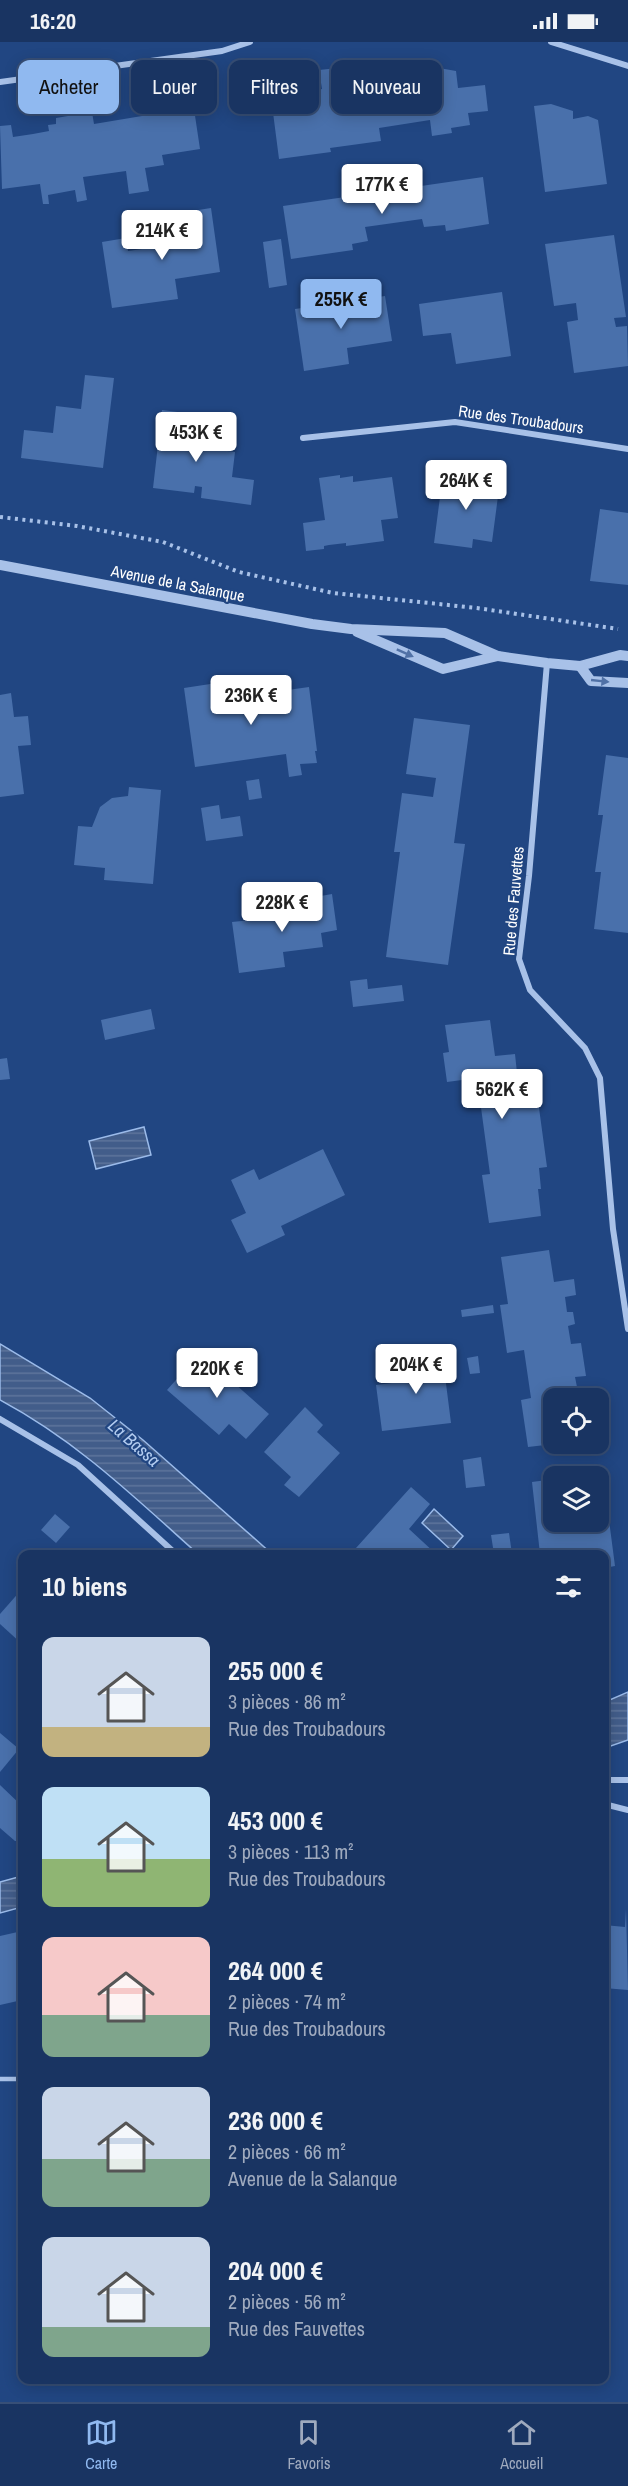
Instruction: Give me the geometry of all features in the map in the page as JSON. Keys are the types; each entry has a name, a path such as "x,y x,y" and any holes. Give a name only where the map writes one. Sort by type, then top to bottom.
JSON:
{"street":[{"path":"0,82 222,51 250,42"},
{"path":"551,42 628,66"},
{"name":"Rue des Troubadours","path":"303,438 455,422 628,449"},
{"name":"Avenue de la Salanque","path":"0,565 312,624 351,629 445,633 498,656 580,666 620,655 628,656"},
{"name":"Avenue de la Salanque","path":"351,629 443,669 498,656"},
{"name":"Rue des Fauvettes","path":"547,663 529,876 519,959 530,990 585,1048 600,1078 613,1229 628,1329"},
{"name":"Avenue de la Salanque","path":"580,666 591,681 628,683"},
{"path":"0,1419 78,1465 172,1550"},
{"path":"609,1780 628,1780"},
{"path":"609,1805 628,1810"}],"lane":[{"path":"0,2079 18,2079"}],"path":[{"path":"0,517 77,526 163,542 239,572 333,593 477,608 628,630"}],"water":[{"path":"144,1127 151,1155 96,1169 89,1141"},
{"name":"La Bassa","path":"0,1344 90,1398 143,1440 267,1550 193,1550 80,1452 28,1416 0,1400"},
{"path":"434,1509 463,1536 451,1550 422,1523"},
{"path":"628,1692 628,1740 609,1747 609,1700"},
{"path":"18,1877 18,1908 0,1913 0,1882"}],"building":[{"path":"331,69 331,114 442,114 442,69 456,71 458,88 485,85 488,111 468,113 470,125 451,128 452,133 432,136 430,120 379,128 381,141 330,148 331,152 279,159 273,114 319,114 319,89 322,89 319,70"},
{"path":"551,104 573,111 573,119 588,116 598,120 607,184 545,192 534,106"},
{"path":"80,114 92,114 94,124 154,114 195,114 200,149 162,155 164,165 145,168 149,191 129,194 126,171 83,177 87,200 77,202 75,190 48,195 49,204 43,204 40,184 2,189 0,126 11,125 13,137 49,131 48,125 56,124 56,118"},
{"path":"483,177 489,224 446,231 445,225 424,227 422,219 365,227 368,241 352,244 353,250 291,259 283,206"},
{"path":"211,208 220,272 175,279 178,299 112,308 102,242 126,238 128,251 170,245 166,215"},
{"path":"614,235 626,317 614,318 616,327 627,326 628,366 574,373 567,322 578,320 576,303 554,306 545,244"},
{"path":"281,239 287,285 269,288 263,242"},
{"path":"502,292 511,356 456,364 451,333 423,336 419,304"},
{"path":"385,296 392,341 347,348 349,364 304,371 295,309"},
{"path":"85,375 114,378 103,468 21,458 24,430 53,433 56,406 81,409"},
{"path":"162,410 193,414 191,429 213,431 211,449 235,452 232,477 254,480 251,505 201,498 202,487 195,486 194,493 153,488"},
{"path":"443,474 500,481 492,542 473,539 472,548 434,543"},
{"path":"340,475 340,478 353,476 353,482 392,477 398,518 381,520 384,541 346,546 346,543 329,545 324,546 324,549 306,551 303,523 325,520 319,478"},
{"path":"600,509 628,513 628,585 590,581"},
{"path":"230,681 232,698 309,687 317,763 300,764 302,775 289,777 286,754 195,767 184,688"},
{"path":"11,693 14,717 28,716 31,745 18,746 24,794 0,797 0,695"},
{"path":"414,718 470,725 454,843 465,844 448,965 386,957 400,852 394,852 402,793 433,797 436,778 406,774"},
{"path":"606,755 628,758 628,933 594,929 601,872 595,872 603,815 598,815"},
{"path":"259,779 262,798 249,800 246,781"},
{"path":"129,787 161,790 153,884 104,880 105,868 74,865 78,826 92,827 100,807 112,798 128,796"},
{"path":"219,805 221,819 240,816 243,836 206,841 201,808"},
{"path":"332,894 337,930 321,933 323,947 283,952 285,967 239,973 232,922 260,919 259,910 315,902 315,897"},
{"path":"367,979 368,989 402,985 404,1001 353,1007 350,981"},
{"path":"151,1009 155,1029 105,1040 101,1020"},
{"path":"490,1020 495,1056 515,1054 517,1073 534,1071 547,1167 539,1168 541,1189 538,1189 541,1216 489,1223 482,1175 490,1174 477,1078 447,1082 443,1053 449,1052 445,1025"},
{"path":"7,1058 10,1079 0,1080 0,1059"},
{"path":"323,1149 345,1195 281,1226 285,1235 247,1253 231,1220 246,1213 231,1180 254,1169 259,1180"},
{"path":"549,1250 554,1282 574,1279 576,1295 565,1297 567,1312 573,1312 575,1324 568,1326 571,1344 581,1343 586,1376 575,1377 577,1388 543,1388 543,1445 528,1447 521,1400 531,1398 524,1350 507,1353 500,1305 508,1304 501,1257"},
{"path":"493,1305 494,1313 462,1317 461,1310"},
{"path":"442,1352 451,1423 382,1431 376,1385 400,1382 398,1358"},
{"path":"200,1353 269,1414 246,1439 229,1424 219,1435 167,1390"},
{"path":"478,1356 480,1373 470,1374 467,1358"},
{"path":"305,1407 323,1425 317,1432 340,1453 299,1497 284,1485 291,1477 264,1452"},
{"path":"481,1457 485,1486 466,1488 463,1460"},
{"path":"543,1480 543,1532 609,1532 609,1520 615,1566 609,1567 609,1550 540,1550 532,1482"},
{"path":"411,1487 430,1504 409,1529 432,1550 358,1550 356,1548"},
{"path":"55,1514 70,1527 56,1543 41,1530"},
{"path":"509,1533 511,1550 493,1550 491,1535"},
{"path":"18,1594 18,1640 0,1624 0,1614"},
{"path":"0,1733 18,1750 0,1772"},
{"path":"0,1785 18,1802 18,1841 0,1828"},
{"path":"626,1909 628,1990 609,1988 609,1925 625,1927"},
{"path":"18,1932 18,2001 0,2005 0,1936"}]}
